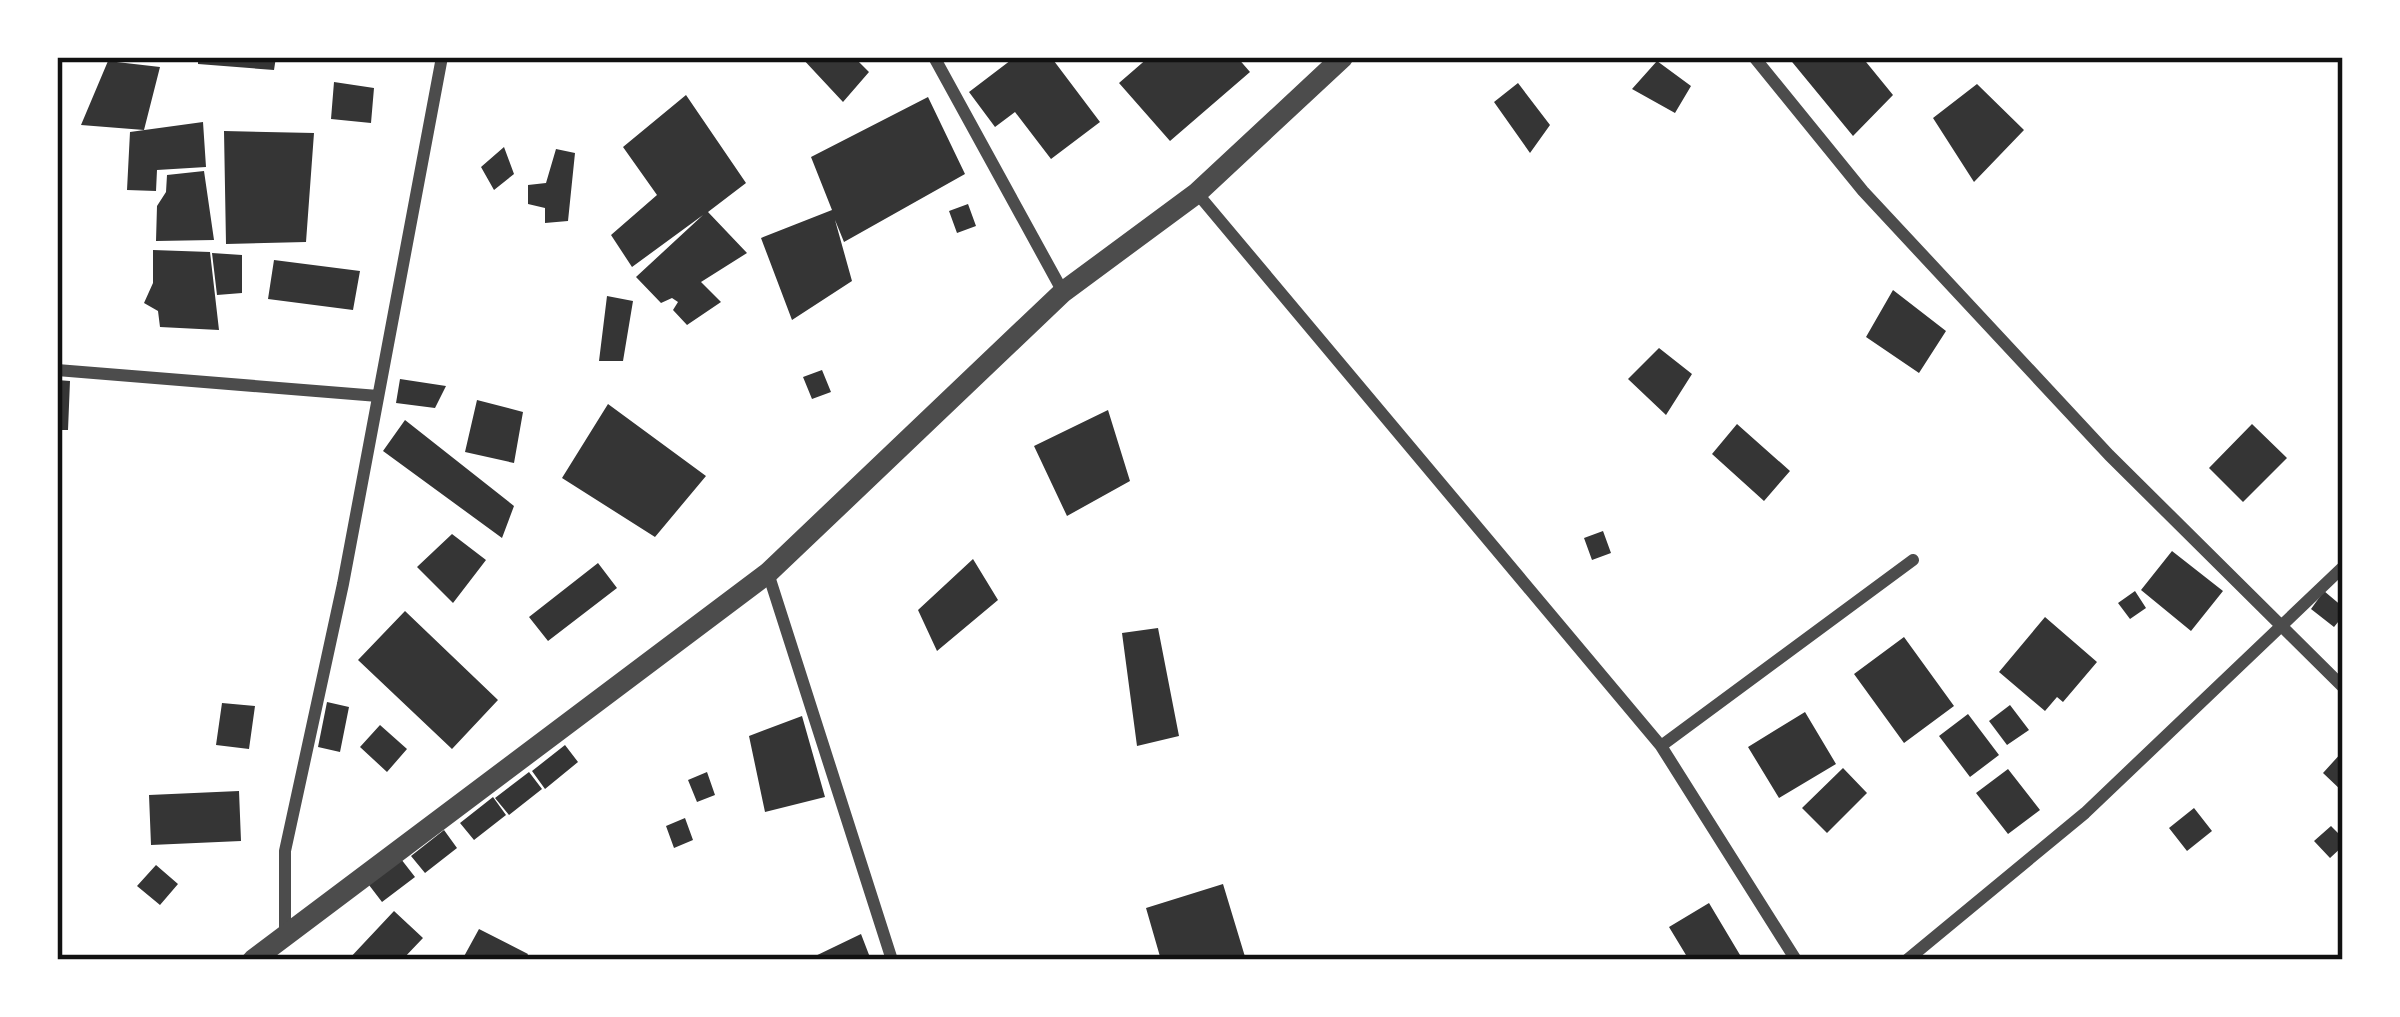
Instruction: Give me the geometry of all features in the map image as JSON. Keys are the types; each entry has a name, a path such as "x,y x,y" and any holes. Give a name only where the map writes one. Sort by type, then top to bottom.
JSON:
{"street":[{"path":"284,936 285,851 343,584 442,57"},
{"path":"934,57 1063,292"},
{"path":"253,960 768,573 1063,292 1197,193 1343,57"},
{"path":"1754,57 1863,191 2109,455 2343,687"},
{"path":"1197,193 1661,746 1796,960"},
{"path":"57,370 378,396"},
{"path":"1661,746 1912,560"},
{"path":"1907,960 2085,813 2343,567"},
{"path":"768,573 892,960"}],"building":[{"path":"198,57 276,57 274,70 198,64"},
{"path":"801,57 854,57 869,72 843,102"},
{"path":"1015,57 1051,57 1100,122 1051,159 1015,112 995,127 969,92"},
{"path":"1149,57 1237,57 1250,72 1170,141 1119,83"},
{"path":"1788,57 1862,57 1893,95 1853,136"},
{"path":"108,61 160,67 144,130 81,125"},
{"path":"1657,61 1691,86 1675,113 1632,89"},
{"path":"334,82 374,88 371,123 331,119"},
{"path":"1518,83 1550,125 1530,153 1494,102"},
{"path":"1977,84 2024,130 1974,182 1933,118"},
{"path":"686,95 746,183 708,212 747,253 701,282 721,302 687,325 673,310 678,302 672,298 661,303 636,277 703,215 632,267 611,235 657,195 623,147"},
{"path":"928,97 965,174 844,242 835,220 852,281 792,320 761,238 832,210 811,157"},
{"path":"203,122 206,167 157,170 156,191 127,190 130,132"},
{"path":"224,131 314,133 306,242 226,244"},
{"path":"504,147 514,174 494,190 481,167"},
{"path":"556,149 575,153 568,221 545,223 545,208 528,204 528,185 546,183"},
{"path":"204,171 214,240 156,241 157,206 166,192 167,175"},
{"path":"968,204 976,226 957,233 949,211"},
{"path":"153,250 210,252 219,330 160,327 158,311 144,303 153,283"},
{"path":"212,253 242,255 242,293 217,295"},
{"path":"274,260 360,271 353,310 268,299"},
{"path":"1893,290 1946,331 1919,373 1866,337"},
{"path":"607,296 633,301 623,361 599,361"},
{"path":"1659,348 1692,374 1666,415 1628,379"},
{"path":"822,370 831,392 812,399 803,377"},
{"path":"400,379 446,386 435,408 396,403"},
{"path":"57,380 70,381 68,430 57,430"},
{"path":"477,400 523,412 514,463 465,452"},
{"path":"608,404 706,476 655,537 562,478"},
{"path":"1108,410 1130,481 1067,516 1034,446"},
{"path":"405,420 514,506 502,538 383,451"},
{"path":"1737,424 1790,471 1764,501 1712,454"},
{"path":"2252,424 2287,458 2243,502 2209,468"},
{"path":"1603,531 1611,553 1592,560 1584,538"},
{"path":"452,534 486,560 453,603 417,567"},
{"path":"2172,551 2223,591 2191,631 2141,590"},
{"path":"973,559 998,600 937,651 918,610"},
{"path":"598,563 617,588 548,641 529,617"},
{"path":"2135,591 2146,608 2130,619 2118,603"},
{"path":"2324,591 2343,607 2343,616 2334,627 2311,609"},
{"path":"405,611 498,700 452,749 358,660"},
{"path":"2045,617 2097,662 2063,702 2057,697 2045,711 1999,672"},
{"path":"1158,628 1179,736 1137,746 1122,633"},
{"path":"1904,637 1954,706 1904,743 1854,674"},
{"path":"327,702 349,707 340,752 318,747"},
{"path":"222,703 255,706 249,749 216,745"},
{"path":"2010,705 2029,730 2007,745 1989,721"},
{"path":"1805,712 1836,764 1779,798 1748,747"},
{"path":"1968,714 1999,755 1970,777 1939,736"},
{"path":"802,716 825,797 765,812 749,736"},
{"path":"380,725 407,749 387,772 360,747"},
{"path":"565,745 578,762 545,789 532,771"},
{"path":"2343,751 2343,792 2323,773"},
{"path":"1843,768 1867,793 1827,833 1802,808"},
{"path":"2008,769 2040,810 2008,834 1976,793"},
{"path":"529,772 542,789 509,815 495,798"},
{"path":"707,772 715,795 697,802 688,780"},
{"path":"239,791 241,841 151,845 149,795"},
{"path":"493,797 506,815 474,840 460,823"},
{"path":"2194,808 2212,831 2187,851 2169,828"},
{"path":"685,818 693,840 674,848 666,826"},
{"path":"2331,826 2343,838 2343,846 2330,858 2314,841"},
{"path":"444,830 457,848 425,873 411,856"},
{"path":"401,859 415,877 382,902 369,885"},
{"path":"156,865 178,884 160,905 137,886"},
{"path":"1223,884 1246,960 1161,960 1146,908"},
{"path":"1709,903 1743,960 1689,960 1669,927"},
{"path":"394,911 423,938 402,960 348,960"},
{"path":"479,929 528,954 525,960 462,960"},
{"path":"861,934 871,960 807,960"}]}
